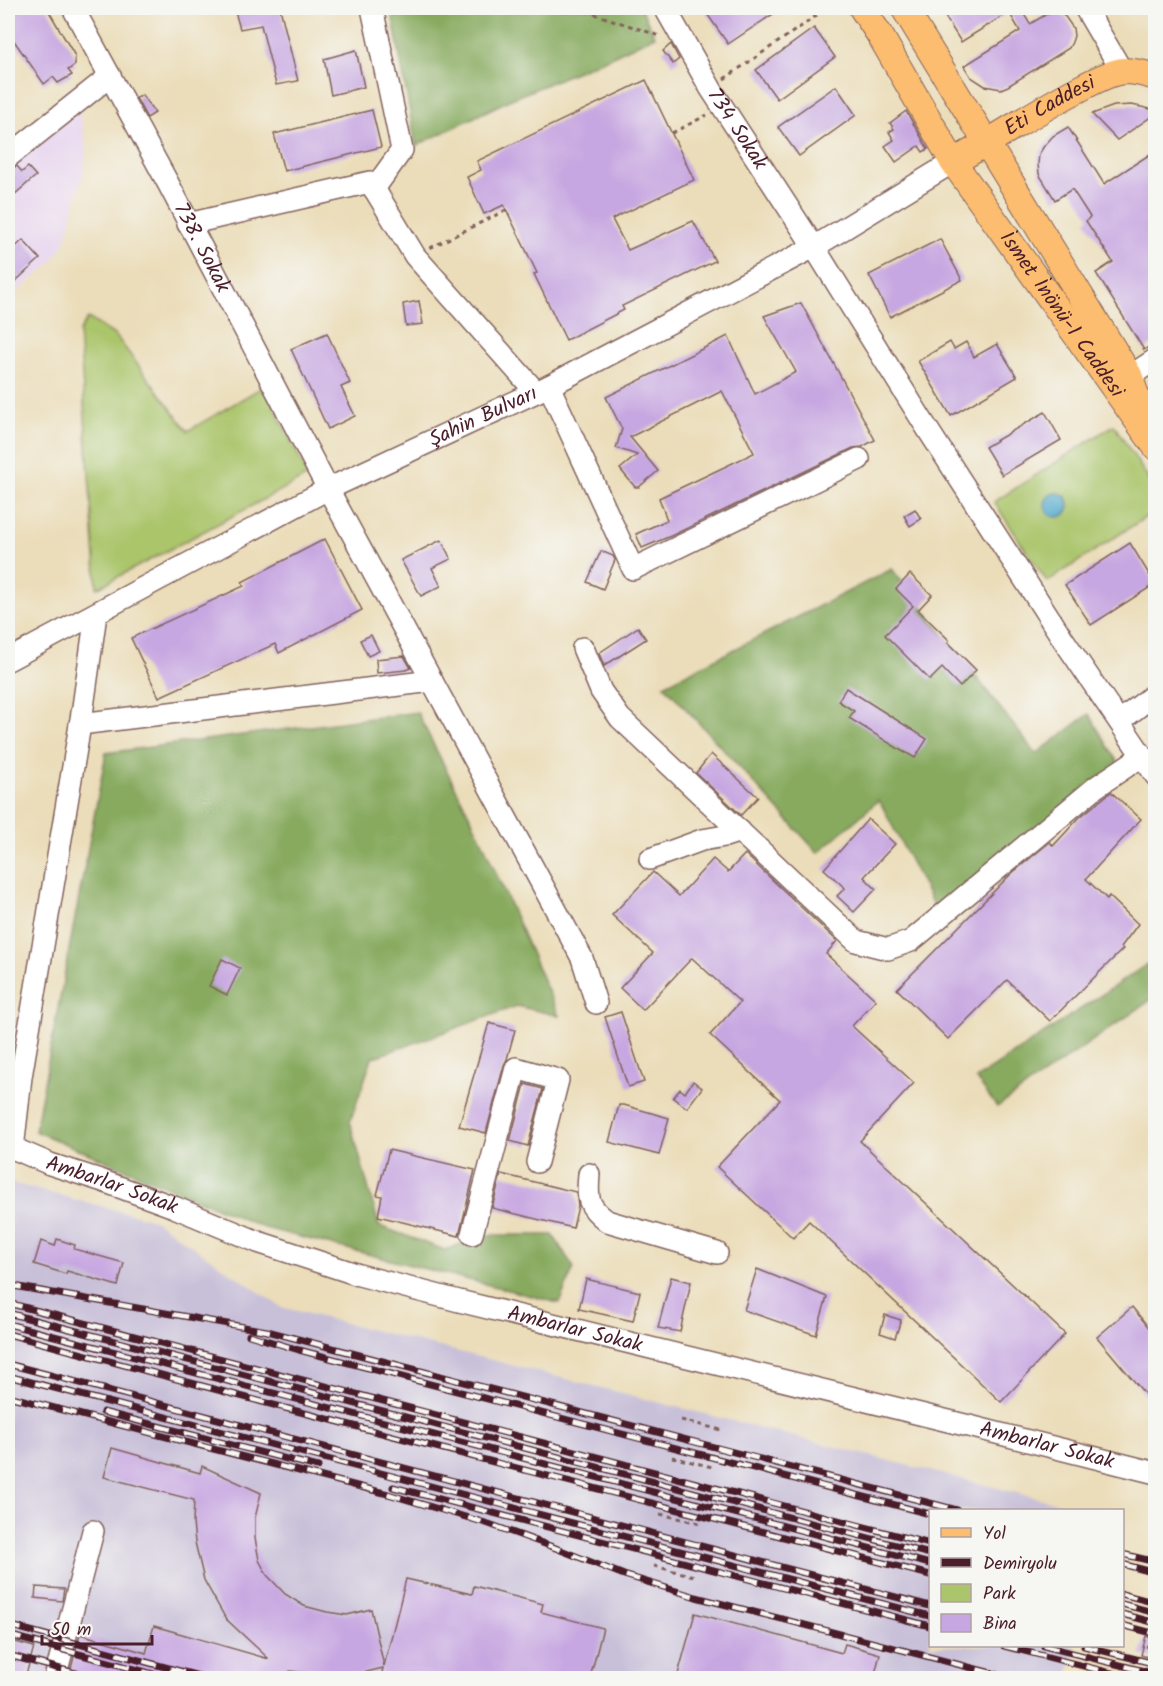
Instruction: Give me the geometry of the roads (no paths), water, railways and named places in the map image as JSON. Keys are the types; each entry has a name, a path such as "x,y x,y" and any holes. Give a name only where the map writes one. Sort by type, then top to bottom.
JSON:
{"main road":[{"name":"İsmet İnönü-1 Caddesi","path":"862,8 953,162 1154,444"},
{"name":"İsmet İnönü-1 Caddesi","path":"904,8 1130,376 1154,444"},
{"name":"Eti Caddesi","path":"953,162 1093,82 1122,71 1155,77"}],"street":[{"name":"738. Sokak","path":"73,8 328,489 582,958 596,1003"},
{"path":"372,8 402,150 374,189"},
{"name":"734 Sokak","path":"665,8 722,107 814,247 930,433 1063,639 1155,776"},
{"path":"1085,8 1122,71"},
{"path":"8,157 110,76"},
{"name":"Şahin Bulvarı","path":"8,660 328,489 542,389 814,247 953,162"},
{"path":"188,224 370,182 415,256 542,389 633,569 859,459"},
{"path":"1130,376 1155,359"},
{"path":"10,1147 96,614"},
{"path":"583,648 601,691 620,717 856,941 888,949 911,941 1096,787 1142,756"},
{"path":"80,724 432,681"},
{"path":"1120,721 1155,693"},
{"path":"651,859 702,840 740,831"},
{"path":"472,1234 516,1068 558,1080 537,1162"},
{"name":"Ambarlar Sokak","path":"10,1147 50,1164 165,1203 258,1242 359,1275 1155,1473"},
{"path":"589,1174 587,1193 593,1210 607,1221 717,1253"},
{"path":"55,1678 93,1531"}],"water":[{"path":"1057,493 1066,496 1069,505 1066,514 1057,517 1048,514 1045,505 1048,496"}],"railway":[{"path":"8,1285 267,1331 953,1509"},
{"path":"8,1303 929,1544"},
{"path":"8,1313 929,1554"},
{"path":"8,1324 929,1564"},
{"path":"8,1334 929,1575"},
{"path":"249,1335 929,1514"},
{"path":"8,1364 929,1606"},
{"path":"8,1376 929,1616"},
{"path":"8,1396 388,1494 489,1524 624,1575 696,1597 1011,1678"},
{"path":"103,1412 318,1467"},
{"path":"393,1487 929,1626"},
{"path":"1124,1554 1156,1562"},
{"path":"1124,1565 1156,1573"},
{"path":"1124,1595 1156,1603"},
{"path":"1124,1605 1156,1613"},
{"path":"1124,1615 1156,1623"},
{"path":"8,1625 206,1678"},
{"path":"1124,1626 1156,1634"},
{"path":"8,1635 168,1678"},
{"path":"1008,1647 1131,1678"},
{"path":"1048,1647 1156,1674"},
{"path":"1088,1647 1156,1664"},
{"path":"8,1655 94,1678"}]}
